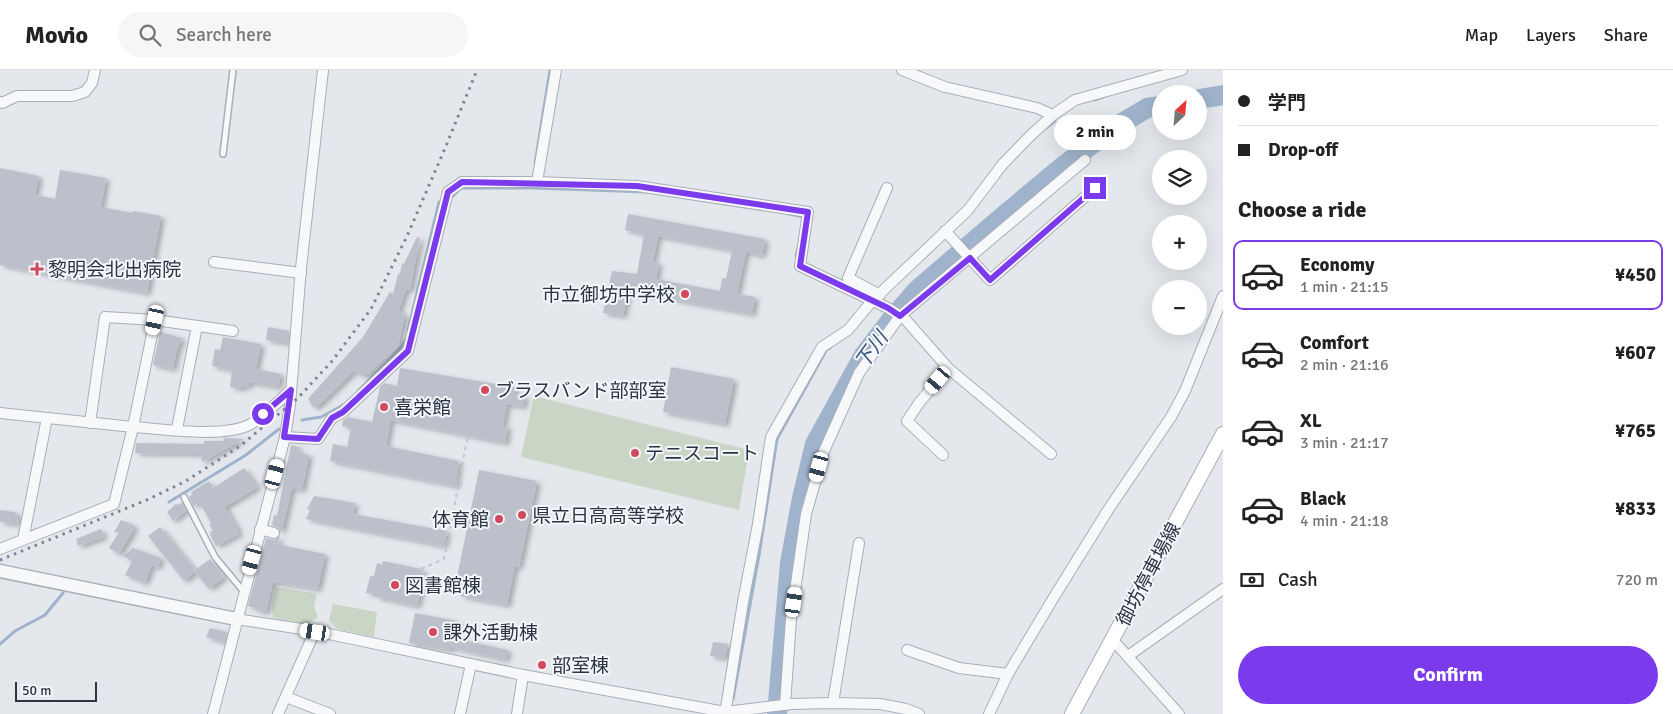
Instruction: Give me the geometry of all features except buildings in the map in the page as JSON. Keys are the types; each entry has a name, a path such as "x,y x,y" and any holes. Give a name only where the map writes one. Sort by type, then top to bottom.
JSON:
{"main road":[{"name":"御坊停車場線","path":"1072,714 1223,434"}],"street":[{"path":"0,102 2,103 17,96 72,96 85,92 92,83 95,70"},
{"path":"213,714 284,437 291,390 301,273 323,70"},
{"path":"537,182 556,70"},
{"path":"902,70 945,87 1037,108 1053,115"},
{"path":"725,713 771,437 822,348 848,330 876,298 968,210 1002,165 1053,115 1075,100 1182,70"},
{"path":"786,705 792,619 806,514 824,451 859,373 900,316 1085,160"},
{"path":"284,437 318,439 332,418 343,412 408,351 448,192 462,182 537,182 637,186 808,212 800,266 876,298"},
{"path":"887,188 848,278 906,319 948,368 1050,454"},
{"path":"945,231 990,280 1095,188"},
{"path":"214,262 301,273"},
{"path":"989,714 1008,674 1108,510 1171,417 1185,391 1223,296"},
{"path":"90,423 105,318 155,320 233,331"},
{"path":"0,548 114,504 133,427 155,320"},
{"path":"177,430 197,326"},
{"path":"943,455 907,421 919,403 948,368"},
{"path":"0,413 133,427 224,432 249,424 277,404 291,390"},
{"path":"23,540 47,418"},
{"path":"260,529 274,534"},
{"path":"833,703 859,542"},
{"path":"0,571 236,619 315,632 522,675 725,713 786,705 833,703 880,704 916,713"},
{"path":"1128,656 1223,589"},
{"path":"278,714 315,632"},
{"path":"1112,639 1179,714"},
{"path":"907,650 959,668 1008,674"},
{"path":"460,714 471,664"},
{"path":"517,714 522,675"},
{"path":"286,697 330,714"}],"lane":[{"path":"223,154 233,70"},
{"path":"184,497 215,557 244,592"}],"path":[{"path":"421,569 444,560 468,435"}],"green space":[{"name":"テニスコート","path":"534,396 749,450 739,510 521,457"},
{"path":"276,587 317,594 314,606 318,617 308,624 273,618 272,605"},
{"path":"333,604 377,612 374,637 337,629 329,620"}],"waterway":[{"path":"535,164 550,70"},
{"name":"下川","path":"1208,98 1223,95"},
{"path":"1094,100 1103,97"},
{"name":"下川","path":"777,714 790,563 802,498 815,444 864,355 917,290 1062,167 1112,129 1147,108 1152,107"},
{"path":"1046,128 1055,121"},
{"path":"453,196 461,188 532,188 647,192"},
{"path":"408,330 439,202"},
{"path":"789,214 804,217"},
{"path":"796,256 798,248"},
{"path":"358,391 400,349 406,339"},
{"path":"733,699 759,555 777,439 827,349 830,348"},
{"path":"302,420 321,417 345,404"},
{"path":"169,502 246,455 279,429"},
{"path":"0,644 15,631 45,615 63,593"}],"railway":[{"path":"0,560 149,499 186,481 240,446 298,398 333,360 371,309 408,234 477,70"}],"place":[{"name":"黎明会北出病院","path":"37,269"},
{"name":"市立御坊中学校","path":"685,294"},
{"name":"ブラスバンド部部室","path":"485,390"},
{"name":"喜栄館","path":"384,407"},
{"name":"テニスコート","path":"635,453"},
{"name":"県立日高高等学校","path":"522,515"},
{"name":"体育館","path":"499,519"},
{"name":"図書館棟","path":"395,585"},
{"name":"課外活動棟","path":"433,632"},
{"name":"部室棟","path":"542,665"}],"route":[{"path":"263,414 277,404 291,390 284,437 318,439 332,418 343,412 408,351 448,192 462,182 537,182 637,186 808,212 800,266 888,308 900,316 970,258 990,280 1095,188"}]}
